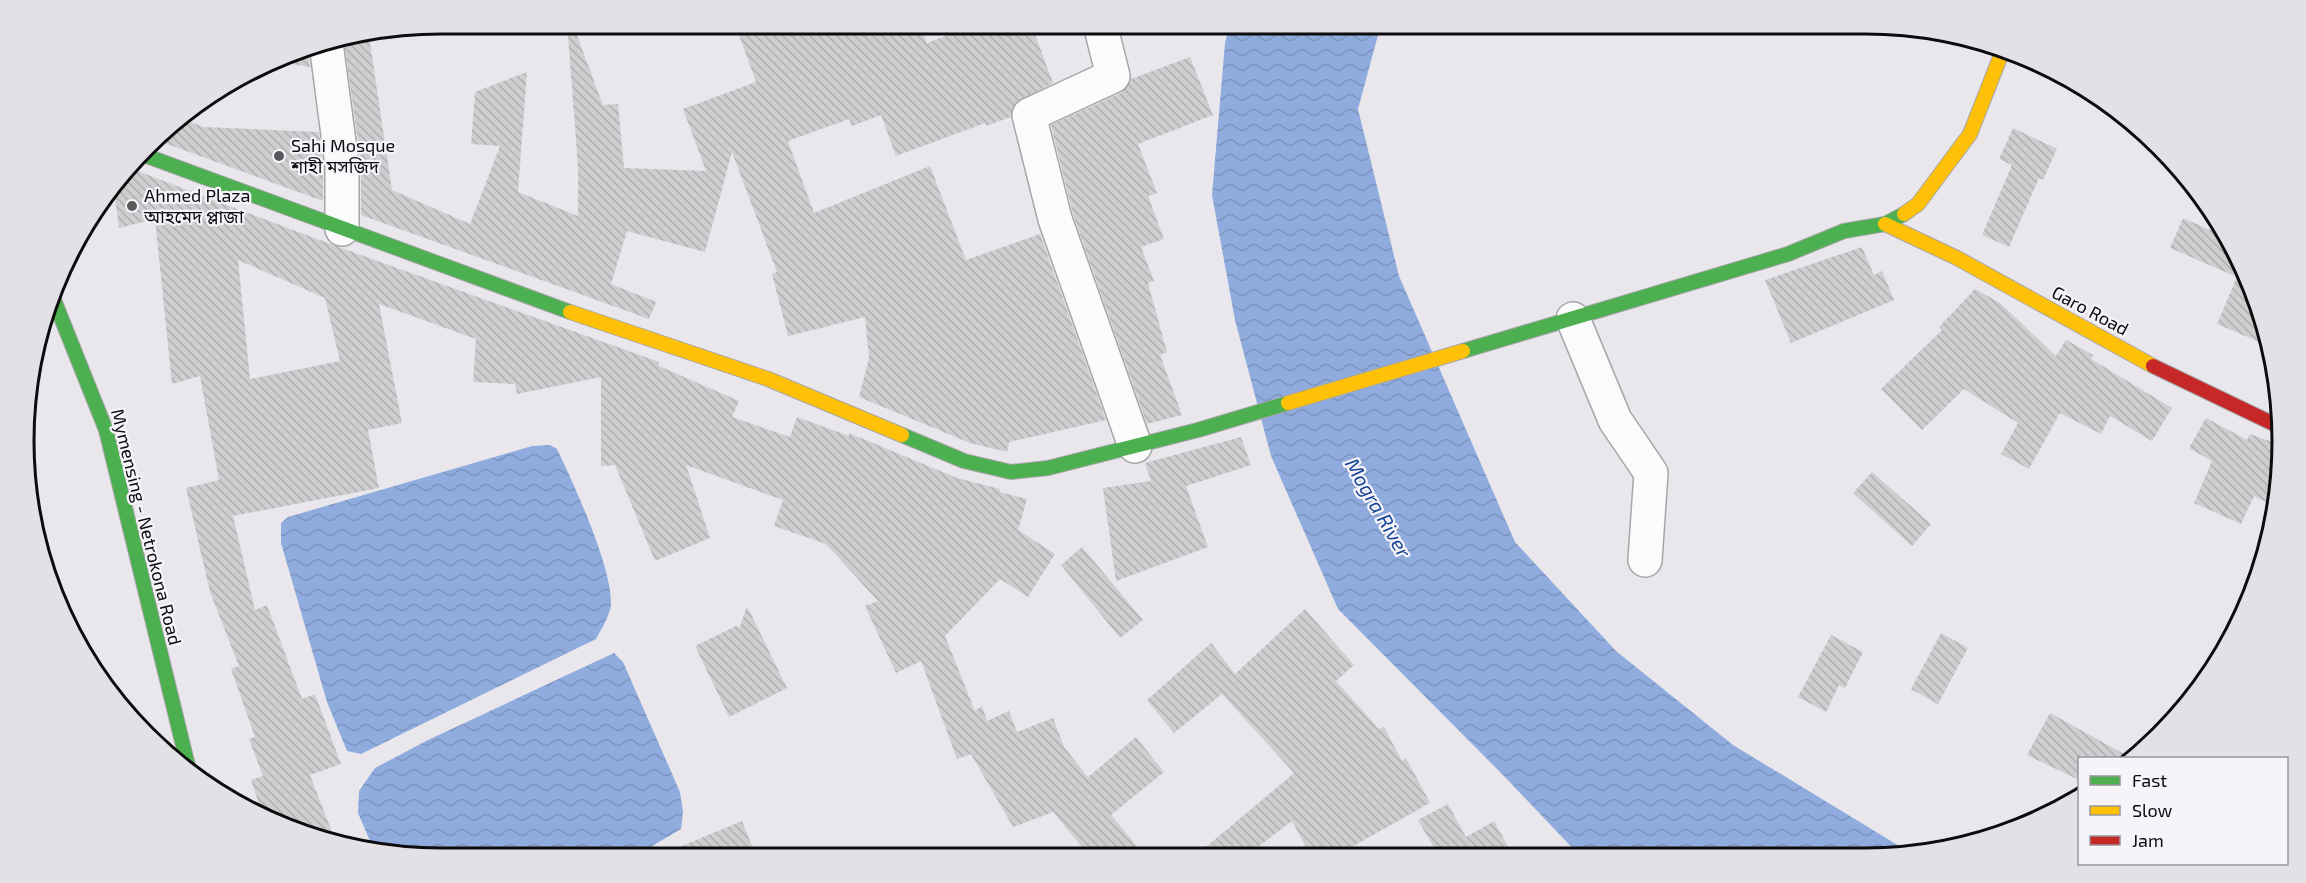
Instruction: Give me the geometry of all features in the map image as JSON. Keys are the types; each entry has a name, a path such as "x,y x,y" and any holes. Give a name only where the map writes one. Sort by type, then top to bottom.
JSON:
{"street":[{"path":"1102,34 1113,76 1029,115 1055,219 1135,446"},
{"path":"327,51 342,165 342,229"},
{"path":"151,157 592,320 768,379 964,461 1011,472 1048,468 1198,430 1788,254 1844,231 1885,224 1898,219 1918,204 1970,134 2000,58"},
{"name":"Garo Road","path":"1885,224 1920,238 2091,332 2245,412 2271,423"},
{"name":"Mymensing - Netrokona Road","path":"57,308 106,430 185,757"},
{"path":"1561,322 1615,420 1651,473 1645,560"}],"water":[{"name":"Mogra River","path":"1227,34 1378,34 1358,109 1399,276 1515,542 1616,651 1733,745 1901,847 1572,848 1338,609 1271,456 1235,320 1212,195"},
{"path":"550,445 557,449 573,483 592,529 607,576 611,595 610,610 596,639 361,754 347,751 327,702 281,543 281,523 288,517 532,446"},
{"path":"614,653 623,662 680,792 683,812 681,829 649,848 415,848 371,842 358,813 359,791 375,768 428,740"}],"building":[{"path":"576,34 603,105 618,104 624,168 706,171 683,109 756,82 739,34 883,34 884,36 924,34 927,43 951,34 1035,34 1053,83 1015,103 1011,117 986,126 985,123 896,156 881,115 852,126 849,119 788,141 814,213 930,166 966,260 1040,234 1106,420 1009,442 1007,452 970,443 859,397 869,358 865,317 788,336 772,274 777,272 732,152 705,252 627,231 611,284 656,302 649,319 361,215 361,163 345,46 370,41 392,190 470,224 500,146 471,144 475,92 527,72 518,192 578,216 578,167 568,35"},
{"path":"309,57 310,67 290,64"},
{"path":"1190,57 1213,115 1138,144 1157,193 1148,196 1164,239 1141,247 1154,281 1148,283 1167,352 1160,355 1182,415 1147,424 1073,214 1051,125 1121,93 1131,79"},
{"name":"Sahi Mosque শাহী মসজিদ","path":"190,122 204,127 319,132 323,166 323,201 165,143"},
{"path":"2013,128 2057,149 2043,180 2039,178 2009,247 1982,235 2012,165 1999,159"},
{"path":"138,171 333,245 659,362 659,366 739,401 732,417 790,437 797,417 849,436 849,433 957,478 1000,489 1000,492 1027,499 1018,530 1055,554 1028,597 1000,579 945,636 975,711 982,706 987,721 1009,711 1017,732 1053,718 1064,747 1088,777 1136,737 1164,772 1111,815 1138,848 1083,848 1053,812 1013,827 971,754 957,759 921,661 896,673 865,606 878,601 826,544 774,526 783,500 686,465 710,538 655,561 615,465 601,466 601,377 517,394 515,384 473,382 476,339 379,304 402,423 368,430 379,488 233,516 255,610 267,605 302,699 315,694 341,764 310,775 333,834 260,806 251,780 263,776 249,739 255,737 231,669 239,666 210,592 186,488 219,480 200,376 172,384 155,219 119,228 115,199","holes":["238,260 325,298 340,361 250,379"]},
{"path":"2183,218 2213,231 2230,261 2241,286 2259,342 2217,324 2237,277 2170,248"},
{"path":"1862,247 1874,275 1882,271 1894,300 1791,343 1765,280"},
{"path":"1975,289 2000,303 2056,356 2066,340 2093,355 2091,359 2172,408 2152,441 2110,416 2101,434 2060,413 2029,469 2001,454 2018,423 1964,389 1922,430 1881,389 1942,330 1939,327"},
{"path":"2206,418 2247,440 2250,434 2272,442 2267,502 2254,496 2241,524 2194,503 2212,461 2189,448"},
{"path":"1241,437 1251,465 1186,486 1208,547 1116,581 1103,488 1151,481 1145,463"},
{"path":"1872,472 1931,524 1912,546 1853,493"},
{"path":"1082,547 1143,620 1120,638 1061,565"},
{"path":"747,606 787,688 729,717 695,646 738,625 739,629"},
{"path":"1305,609 1354,665 1336,681 1379,729 1384,727 1402,761 1406,758 1430,803 1350,848 1306,848 1292,821 1257,848 1205,848 1294,773 1222,694 1174,733 1147,700 1211,643 1235,674"},
{"path":"1941,633 1968,648 1938,704 1911,689"},
{"path":"1831,635 1863,652 1845,688 1839,685 1826,712 1798,697"},
{"path":"2050,713 2124,754 2121,757 2078,757 2078,780 2027,755"},
{"path":"1448,804 1466,837 1494,821 1509,848 1434,848 1418,820"},
{"path":"742,821 753,848 677,848"}],"traffic: fast":[{"path":"151,157 570,312"},
{"path":"1463,351 1788,254 1844,231 1885,224 1904,214"},
{"path":"57,308 106,430 186,758"},
{"path":"902,435 964,461 1011,472 1048,468 1198,430 1288,403"}],"traffic: slow":[{"path":"1904,214 1918,204 1970,134 2000,58"},
{"path":"1885,224 1957,258 2153,366"},
{"path":"570,312 768,379 902,435"},
{"path":"1288,403 1463,351"}],"traffic: jam":[{"path":"2153,366 2271,423"}],"place":[{"name":"Sahi Mosque শাহী মসজিদ","path":"279,156"},
{"name":"Ahmed Plaza আহমেদ প্লাজা","path":"132,206"}]}
